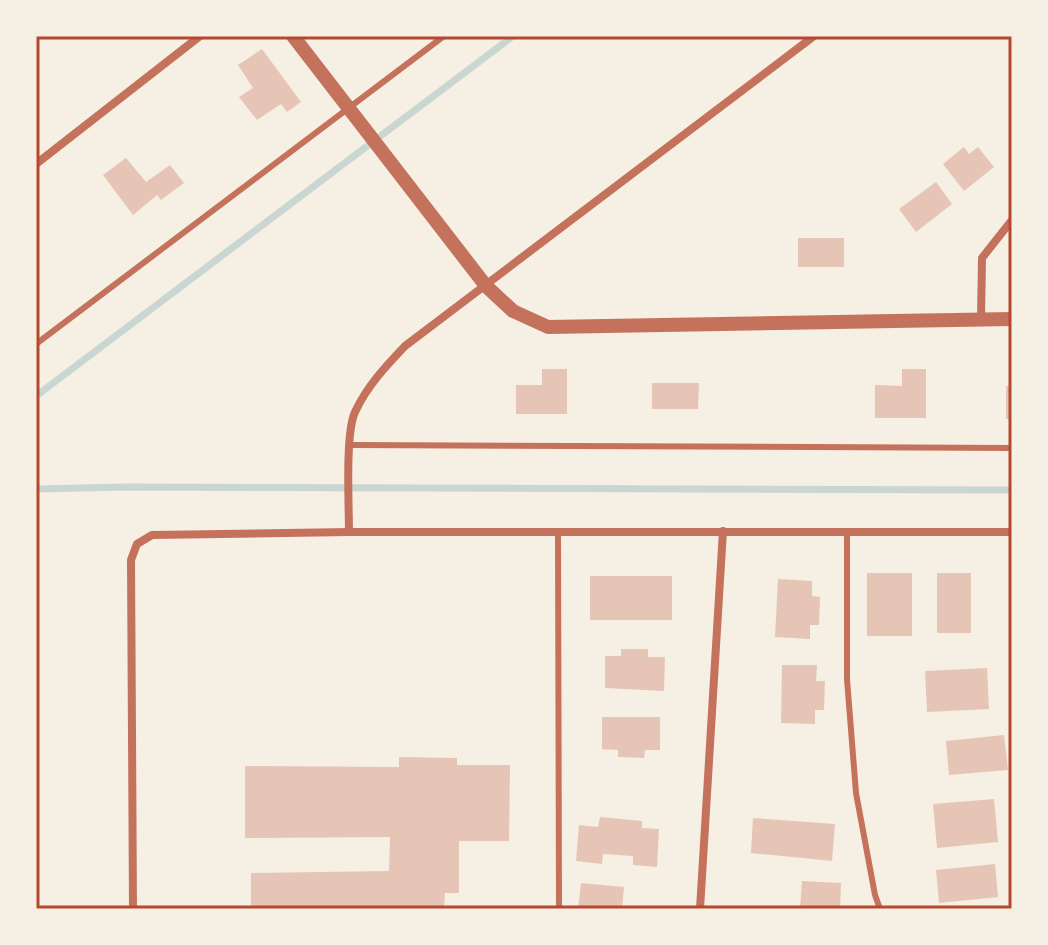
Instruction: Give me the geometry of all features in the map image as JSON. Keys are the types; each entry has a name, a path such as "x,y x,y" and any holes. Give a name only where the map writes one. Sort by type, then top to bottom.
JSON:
{"street":[{"path":"36,164 200,36"},
{"path":"293,36 486,286 513,311 548,327 1012,319"},
{"path":"349,532 350,450 354,414 376,378 405,346 814,36"},
{"path":"981,319 982,258 1012,220"},
{"path":"700,909 723,531"},
{"path":"133,909 131,560 137,544 152,535 1012,532"}],"lane":[{"path":"36,344 444,36"},
{"path":"350,450 1012,448"},
{"path":"558,533 559,909"},
{"path":"847,533 847,679 856,793 880,909"}],"building":[{"path":"262,49 301,102 287,112 281,104 257,120 239,97 253,88 238,65"},
{"path":"964,147 969,154 978,147 994,167 964,191 943,164"},
{"path":"126,158 146,182 170,165 184,183 161,200 157,195 133,215 103,175"},
{"path":"936,182 952,204 916,232 899,209"},
{"path":"798,238 844,238 844,267 798,267"},
{"path":"542,369 567,369 567,414 516,414 516,385 542,385"},
{"path":"902,369 926,369 926,418 875,418 875,385 902,386"},
{"path":"652,383 699,383 698,409 652,409"},
{"path":"1006,386 1012,386 1012,419 1006,419"},
{"path":"867,573 912,573 912,636 867,636"},
{"path":"937,573 971,573 971,633 937,633"},
{"path":"590,576 672,576 672,620 590,620"},
{"path":"778,579 812,581 812,596 820,597 819,625 810,625 810,639 775,637"},
{"path":"621,649 648,649 648,657 665,657 664,691 605,688 605,656 621,656"},
{"path":"782,665 817,665 816,681 825,681 824,710 815,710 815,724 781,723"},
{"path":"987,668 989,709 927,712 925,671"},
{"path":"602,717 660,717 660,750 645,750 644,758 618,757 618,750 602,749"},
{"path":"1004,735 1008,770 949,775 946,741"},
{"path":"399,757 457,758 457,765 510,765 509,841 459,841 459,893 445,893 444,909 251,909 251,873 389,871 390,837 245,838 245,766 399,767"},
{"path":"994,799 998,842 937,848 933,804"},
{"path":"600,817 642,821 642,828 659,829 657,867 633,865 633,856 603,854 602,864 576,861 579,825 598,827"},
{"path":"753,818 835,824 832,861 751,853"},
{"path":"995,864 998,897 939,903 936,870"},
{"path":"802,881 841,883 840,909 800,909"},
{"path":"581,883 624,887 622,909 578,909"}],"waterway":[{"path":"36,396 513,36"},
{"path":"36,489 1012,490"}]}
